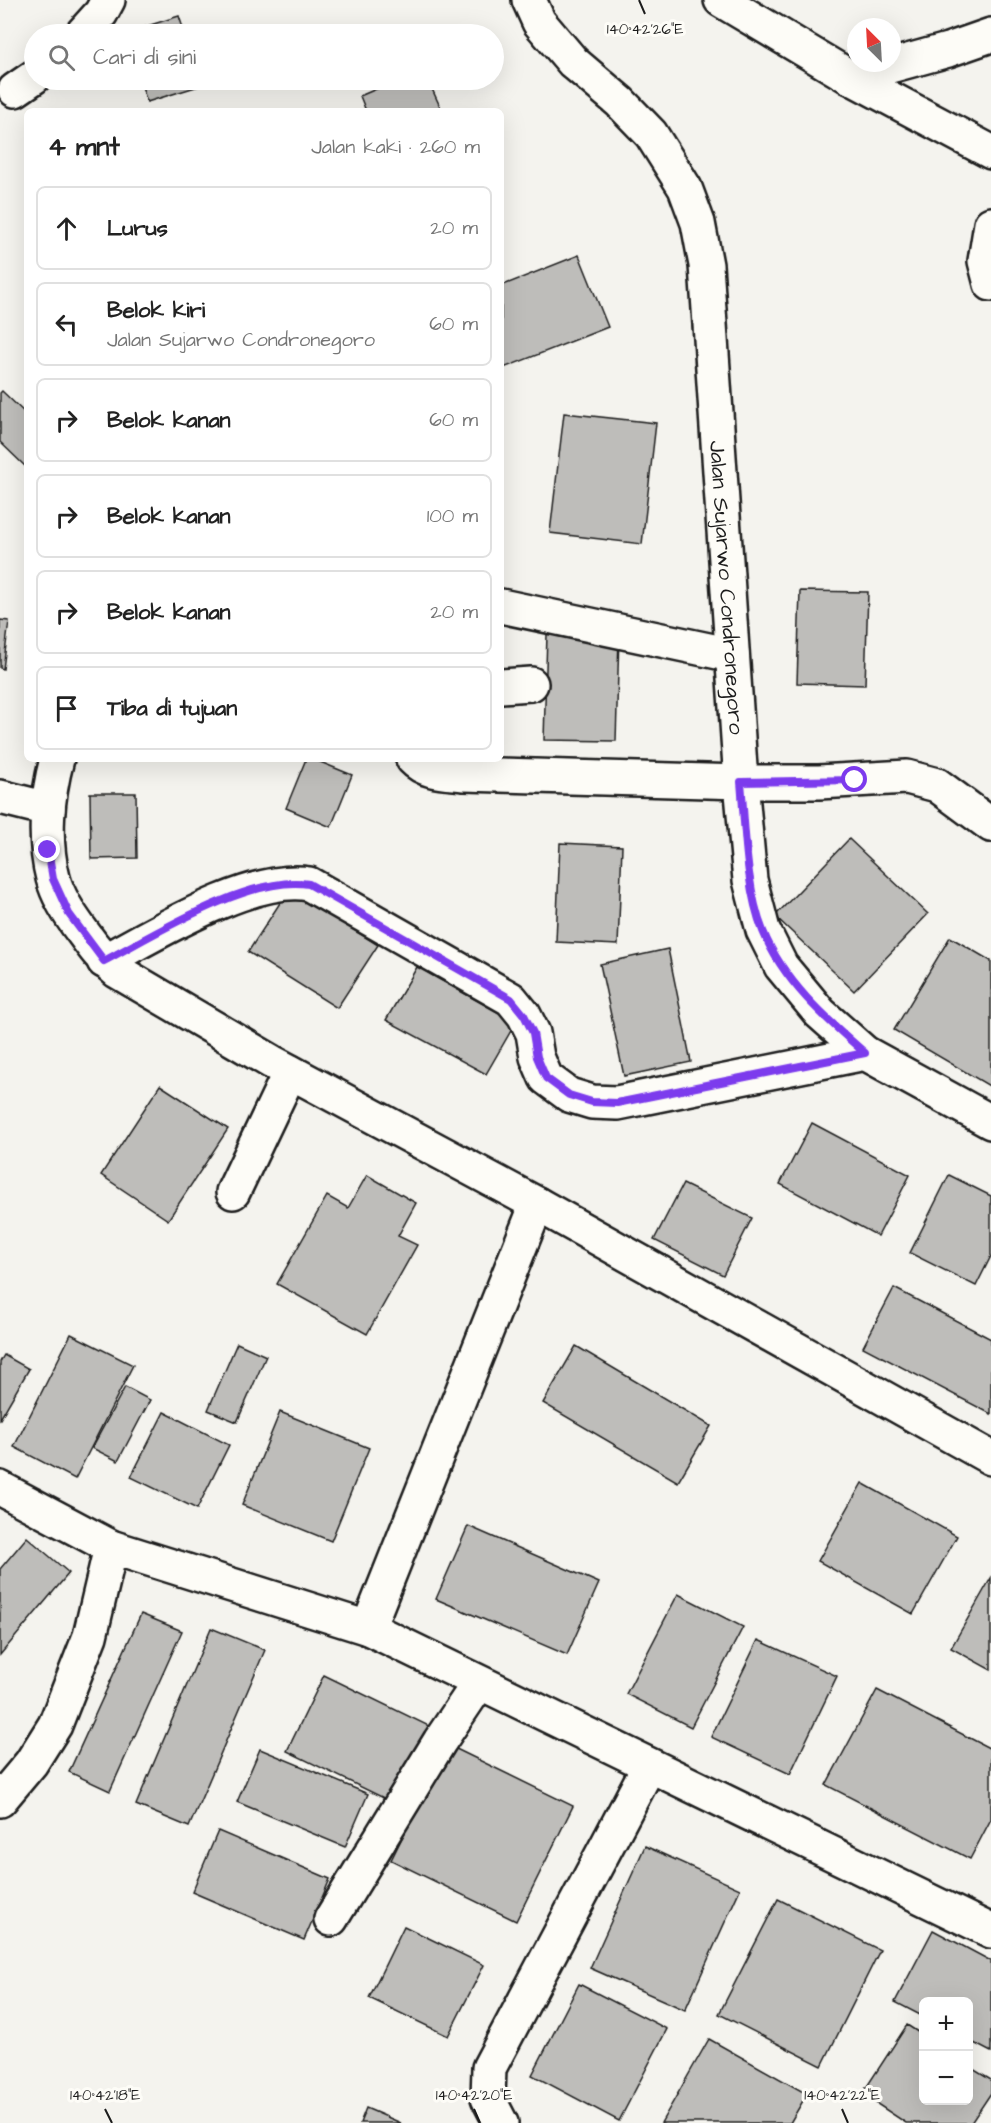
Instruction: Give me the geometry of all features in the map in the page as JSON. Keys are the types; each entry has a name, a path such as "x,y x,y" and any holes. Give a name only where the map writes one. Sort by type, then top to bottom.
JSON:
{"street":[{"path":"92,24 101,14 108,0"},
{"name":"Jalan Sujarwo Condronegoro","path":"529,0 539,22 573,62 620,102 651,134 686,188 698,223 706,266 741,782 750,880 763,930 782,966 820,1013 865,1053 991,1122"},
{"path":"721,0 850,77 991,152"},
{"path":"850,77 948,50 991,35"},
{"path":"991,224 985,261 991,284"},
{"path":"504,607 732,655"},
{"path":"56,762 48,809 48,850 53,879 69,914 104,961 117,971 290,1072 537,1204 991,1458"},
{"path":"416,762 420,766 437,771 464,774 741,782 819,782 907,777 937,785 991,825"},
{"path":"0,797 48,809"},
{"path":"104,961 193,914 233,896 296,881 309,884 511,999 524,1015 533,1033 537,1057 546,1078 569,1095 592,1102 617,1103 865,1053"},
{"path":"233,1192 290,1072"},
{"path":"368,1628 537,1204"},
{"path":"0,1488 111,1547 368,1628 991,1931"},
{"path":"0,1800 32,1763 56,1725 90,1636 111,1547"},
{"path":"331,1919 440,1741 479,1683"},
{"path":"501,2123 488,2098 489,2068 649,1766"}],"building":[{"path":"179,16 182,24 154,24"},
{"path":"143,90 186,90 147,102"},
{"path":"374,90 433,90 441,108 365,108 360,96"},
{"path":"579,255 608,327 504,368 504,285"},
{"path":"2,391 24,412 24,465 0,442 0,393"},
{"path":"564,413 656,423 642,544 550,533"},
{"path":"800,591 868,592 865,685 797,683"},
{"path":"0,620 9,621 3,669 0,668"},
{"path":"547,634 619,636 616,741 544,740"},
{"path":"305,762 320,762 352,775 331,827 286,808"},
{"path":"90,793 136,793 137,858 91,859"},
{"path":"849,839 928,914 854,991 775,916"},
{"path":"560,843 622,846 618,945 556,942"},
{"path":"289,889 378,945 337,1008 248,952"},
{"path":"950,937 991,961 991,1087 894,1030"},
{"path":"668,949 691,1062 624,1076 600,964"},
{"path":"417,967 516,1022 486,1074 386,1020"},
{"path":"160,1085 228,1129 168,1220 101,1175"},
{"path":"812,1123 910,1175 878,1236 780,1184"},
{"path":"367,1175 416,1203 398,1236 417,1245 367,1334 277,1284 327,1196 348,1208"},
{"path":"949,1175 991,1196 991,1256 976,1286 910,1253"},
{"path":"683,1184 752,1218 723,1275 654,1240"},
{"path":"894,1288 991,1339 991,1414 863,1347"},
{"path":"71,1334 133,1365 75,1479 14,1447"},
{"path":"237,1343 266,1356 237,1422 208,1410"},
{"path":"576,1346 711,1426 678,1482 543,1403"},
{"path":"4,1355 29,1369 0,1419 0,1362"},
{"path":"125,1387 150,1400 118,1461 92,1448"},
{"path":"164,1412 229,1445 197,1509 131,1477"},
{"path":"280,1412 369,1448 331,1541 242,1505"},
{"path":"862,1483 957,1536 913,1614 818,1561"},
{"path":"468,1526 599,1583 567,1655 436,1599"},
{"path":"27,1537 69,1573 0,1655 0,1569"},
{"path":"991,1578 991,1670 951,1648"},
{"path":"678,1594 743,1627 691,1727 626,1694"},
{"path":"141,1614 182,1631 110,1791 69,1772"},
{"path":"211,1628 265,1650 189,1827 136,1805"},
{"path":"758,1640 837,1676 790,1774 711,1737"},
{"path":"324,1675 433,1728 396,1804 287,1751"},
{"path":"877,1690 991,1749 991,1819 970,1859 826,1785"},
{"path":"448,1745 573,1806 516,1921 391,1860"},
{"path":"260,1749 368,1794 345,1847 237,1802"},
{"path":"218,1831 330,1879 304,1940 192,1892"},
{"path":"645,1846 740,1889 685,2010 590,1968"},
{"path":"778,1899 880,1950 822,2066 719,2014"},
{"path":"404,1926 484,1965 448,2036 369,1998"},
{"path":"933,1930 991,1961 991,2052 973,2043 973,1997 919,1997 919,2014 895,2002"},
{"path":"579,1984 667,2029 619,2121 532,2075"},
{"path":"907,2025 919,2033 919,2105 973,2105 973,2069 991,2080 991,2093 971,2123 906,2123 862,2094"},
{"path":"709,2039 807,2094 790,2123 661,2123"},
{"path":"366,2108 401,2123 360,2123"}],"route":[{"path":"48,850 53,879 69,914 104,961 193,914 233,896 296,881 309,884 511,999 524,1015 533,1033 537,1057 546,1078 569,1095 592,1102 617,1103 865,1053 820,1013 782,966 763,930 750,880 741,782 855,780"}]}
